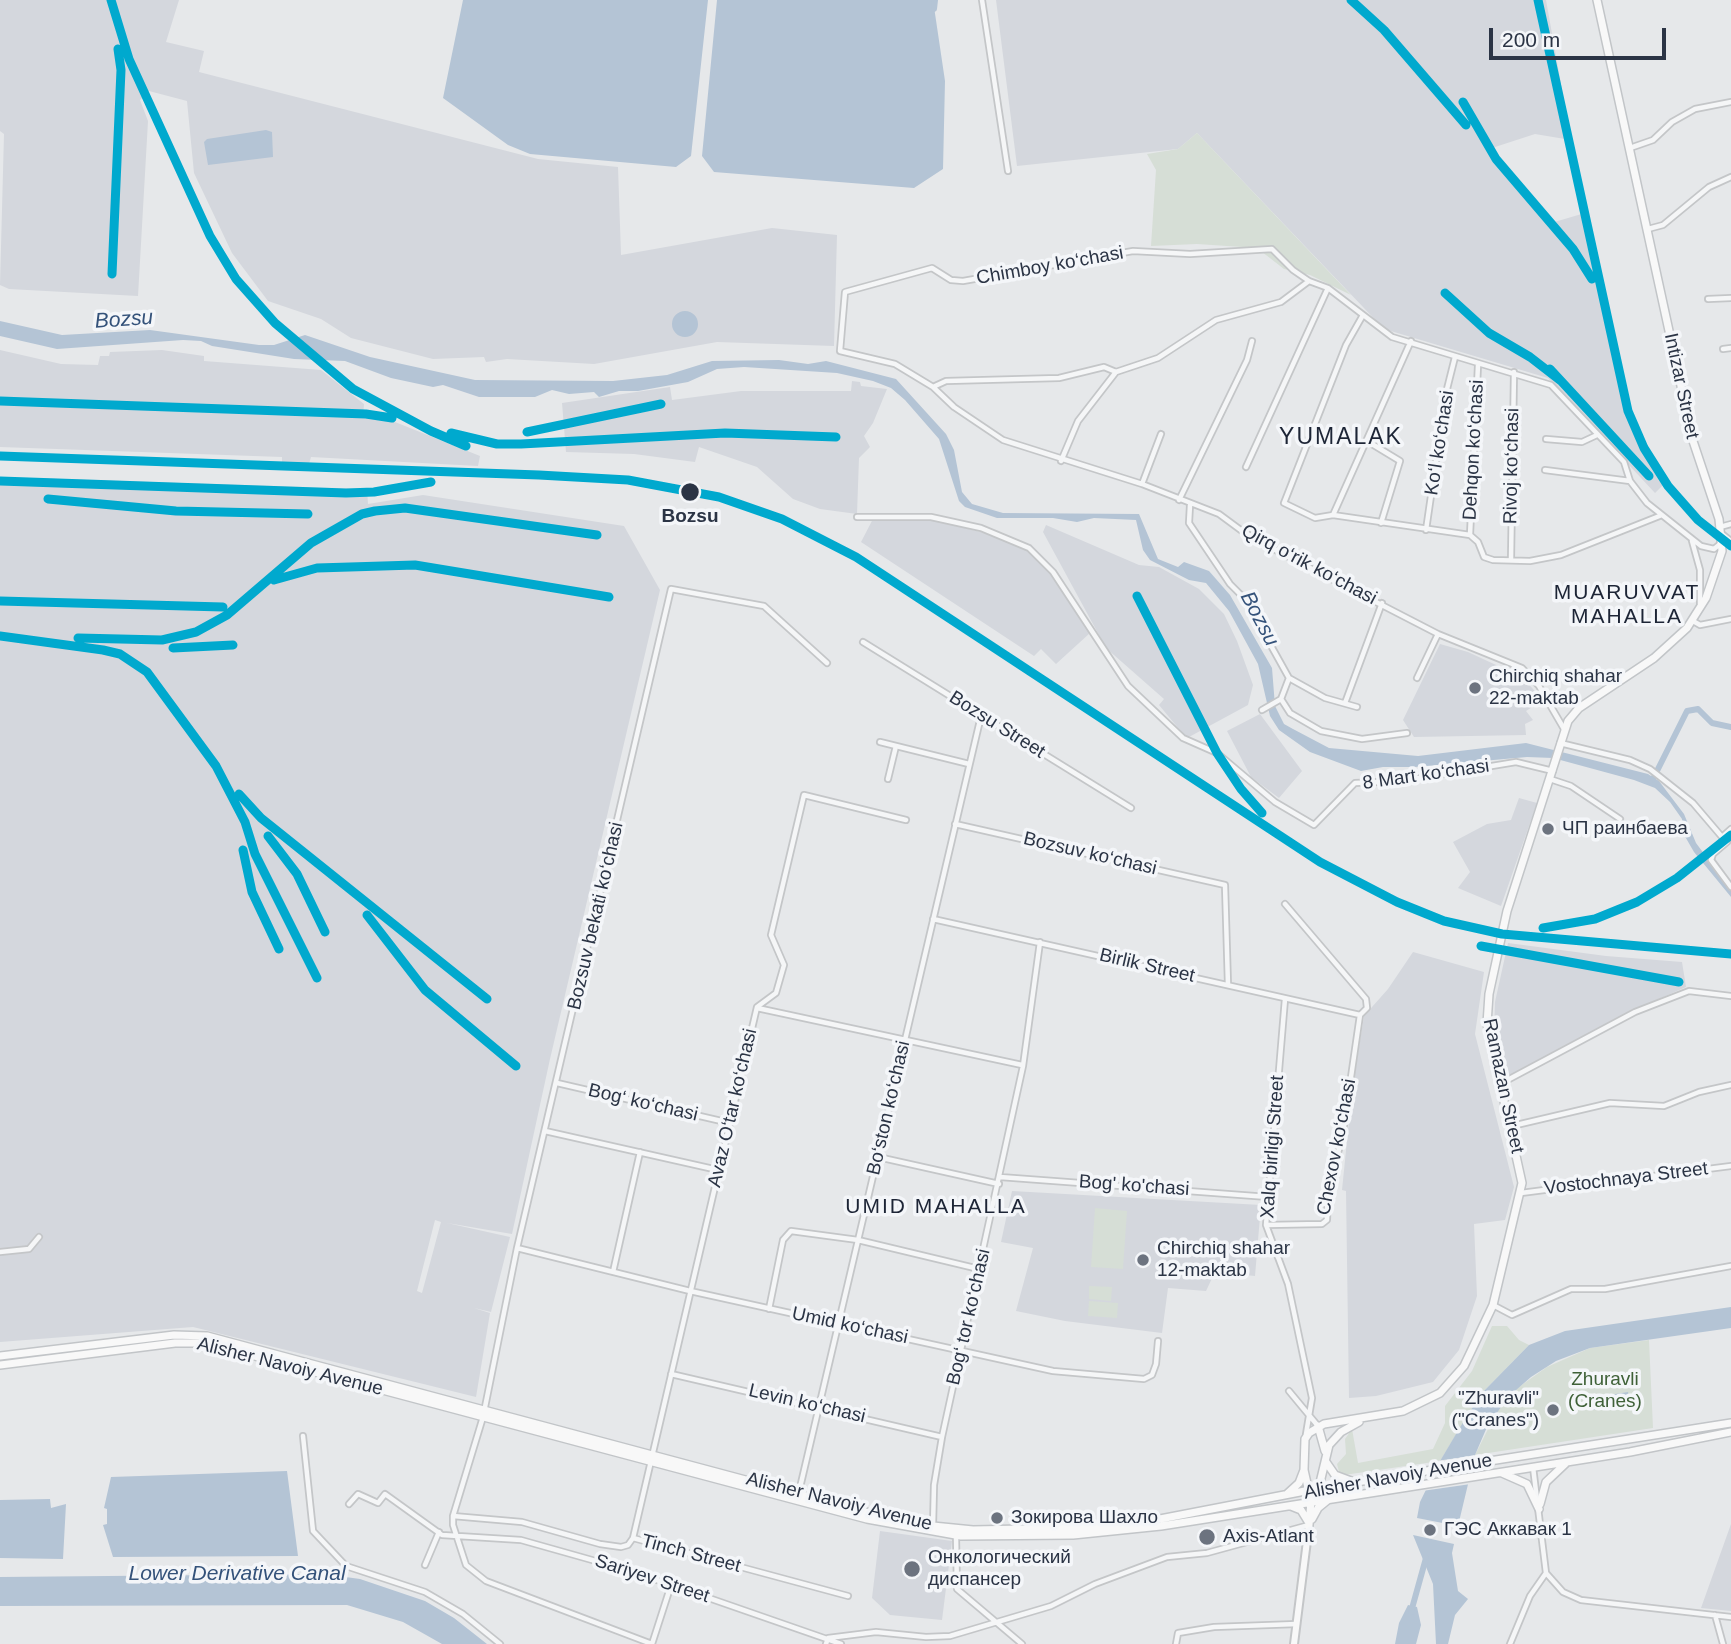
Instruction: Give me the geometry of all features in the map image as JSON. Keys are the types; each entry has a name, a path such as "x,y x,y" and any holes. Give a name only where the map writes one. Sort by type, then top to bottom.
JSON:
{"main road":[{"name":"Intizar Street","path":"1597,0 1693,441 1724,536"},
{"name":"Ramazan Street","path":"1318,1426 1414,1408 1450,1385 1467,1361 1493,1305 1521,1193 1521,1175 1511,1126 1488,1032 1489,994 1507,911 1552,775 1564,729 1579,708 1654,658 1695,618 1717,570 1724,536"},
{"name":"Alisher Navoiy Avenue","path":"0,1356 174,1335 207,1336 483,1413"},
{"name":"Alisher Navoiy Avenue","path":"0,1365 198,1342 247,1352 483,1413 798,1497 882,1523 956,1536 1033,1537 1112,1532 1282,1501 1331,1486 1731,1423"},
{"path":"1325,1451 1341,1432 1372,1417"},
{"path":"1294,1644 1310,1525 1311,1501 1304,1469 1305,1439 1318,1426 1325,1460 1320,1488 1311,1501"},
{"name":"Alisher Navoiy Avenue","path":"798,1497 933,1526 973,1530 1083,1527 1282,1501 1311,1501 1569,1461 1731,1432"},
{"path":"1531,1455 1533,1466"},
{"path":"1325,1460 1339,1478 1355,1482"},
{"path":"1539,1509 1546,1482 1569,1461"},
{"path":"1304,1469 1314,1480 1324,1469"},
{"path":"1304,1469 1296,1487 1282,1501 1301,1510 1310,1525"},
{"path":"1494,1472 1522,1480 1532,1491 1539,1509"},
{"path":"1310,1525 1318,1508 1333,1497 1331,1486"}],"street":[{"path":"982,0 1008,171"},
{"path":"1630,148 1653,140 1672,122 1695,109 1731,103"},
{"path":"1648,229 1663,225 1709,187 1731,177"},
{"name":"Chimboy ko‘chasi","path":"840,351 845,292 932,268 951,280 962,281 1133,251 1190,254 1272,249 1309,281"},
{"path":"1061,461 1078,421 1116,372 1158,358 1216,320 1281,302 1309,281 1328,288 1381,331 1478,365 1514,372 1551,385 1624,462 1630,481 1642,499 1709,549 1717,547 1731,524"},
{"path":"1245,467 1328,288"},
{"path":"1708,299 1731,298"},
{"path":"1363,315 1346,345 1284,503 1315,518 1333,515 1470,535 1478,542 1484,557 1511,561 1530,561 1561,555 1662,514"},
{"path":"1179,500 1247,360 1252,341"},
{"path":"1333,515 1411,341"},
{"path":"1723,349 1731,348"},
{"name":"Qirq o‘rik ko‘chasi","path":"840,351 895,364 933,387 954,407 1003,440 1061,461 1142,484 1190,505 1219,514 1279,552 1438,634 1522,668 1552,705 1564,729"},
{"name":"Ko‘l ko‘chasi","path":"1426,530 1446,393 1455,357"},
{"name":"Dehqon ko‘chasi","path":"1470,535 1478,365"},
{"path":"933,387 946,381 1059,378 1104,367 1116,372"},
{"name":"Rivoj ko‘chasi","path":"1511,561 1514,372"},
{"path":"1142,484 1161,434"},
{"name":"Rivoj ko‘chasi","path":"1546,439 1583,442 1597,435"},
{"path":"1367,441 1400,461 1381,523"},
{"name":"Rivoj ko‘chasi","path":"1545,470 1630,481"},
{"path":"1190,505 1189,523 1230,584 1245,599 1289,678 1325,698 1356,707"},
{"name":"8 Mart ko‘chasi","path":"857,517 931,517 981,528 1029,548 1053,572 1128,686 1183,738 1227,760 1275,802 1314,825 1355,783 1401,781 1516,762 1552,775 1620,819"},
{"path":"1690,537 1697,556 1701,583 1695,618 1700,625 1731,620"},
{"name":"Bozsuv bekati ko‘chasi","path":"483,1413 517,1248 671,589 764,606 827,663"},
{"path":"1345,703 1382,603"},
{"path":"1418,678 1438,634"},
{"name":"Bozsu Street","path":"863,642 1130,808"},
{"path":"1262,710 1282,699 1289,678"},
{"path":"1282,699 1290,713 1321,732 1362,739 1407,733"},
{"name":"Bo‘ston ko‘chasi","path":"798,1497 981,716"},
{"path":"880,742 969,764"},
{"path":"1560,743 1630,760 1650,769 1693,803 1723,836 1731,830"},
{"path":"888,779 896,746"},
{"name":"Avaz O‘tar ko‘chasi","path":"633,1538 757,1007 776,993 784,965 771,935 804,795 906,820"},
{"name":"Bozsuv ko‘chasi","path":"955,824 1225,885 1228,985"},
{"path":"1727,842 1713,854 1711,860 1731,887"},
{"path":"1284,904 1366,999 1367,1008 1360,1015"},
{"name":"Birlik Street","path":"933,919 1360,1015"},
{"name":"Bog‘ tor ko‘chasi","path":"933,1526 934,1485 1023,1066 1040,942"},
{"path":"1500,1084 1635,1012 1689,991 1731,996"},
{"name":"Xalq birligi Street","path":"1284,999 1266,1224 1288,1284 1312,1398 1305,1439"},
{"path":"757,1007 904,1042 1023,1066"},
{"name":"Chexov ko‘chasi","path":"1266,1224 1322,1224 1327,1220 1328,1186 1342,1139 1360,1015"},
{"name":"Bog‘ ko‘chasi","path":"557,1083 730,1123"},
{"path":"1511,1126 1610,1103 1664,1107 1699,1092 1731,1085"},
{"path":"545,1131 718,1170"},
{"path":"613,1272 640,1152"},
{"path":"878,1157 999,1184"},
{"name":"Vostochnaya Street","path":"1521,1193 1731,1166"},
{"name":"Bog' ko'chasi","path":"1000,1177 1268,1197"},
{"path":"769,1309 786,1234 812,1232 858,1240 979,1269"},
{"path":"0,1251 29,1249 40,1237"},
{"name":"Umid ko‘chasi","path":"517,1248 690,1292 1053,1371 1144,1379 1152,1375 1158,1341"},
{"path":"1493,1305 1512,1315 1575,1288 1605,1289 1731,1266"},
{"name":"Levin ko‘chasi","path":"671,1374 943,1437"},
{"path":"1312,1398 1303,1402 1289,1391 1318,1426"},
{"path":"483,1413 453,1516 466,1565 486,1581 652,1644 671,1585"},
{"path":"303,1436 313,1531 346,1566 425,1592 463,1614 500,1644"},
{"path":"1533,1466 1546,1573 1563,1592 1581,1600 1731,1617"},
{"name":"Sariyev Street","path":"349,1504 358,1494 378,1503 385,1494 439,1532 457,1537 521,1540 671,1585 841,1644"},
{"name":"Tinch Street","path":"453,1516 522,1522 600,1544 621,1547 628,1545 633,1538 848,1597"},
{"path":"827,1641 876,1632 926,1637 950,1636 1051,1606 1095,1584 1167,1556 1207,1553 1310,1525"},
{"path":"425,1565 439,1532"},
{"path":"956,1536 957,1589 1022,1644"},
{"path":"1510,1644 1530,1596 1546,1573"},
{"path":"1715,1615 1723,1644"},
{"path":"1176,1644 1178,1633 1202,1629 1297,1624"}],"shaded area":[{"path":"0,0 179,0 166,42 204,51 199,72 538,159 618,167 621,255 772,228 837,235 834,346 717,342 594,364 507,359 486,362 484,357 433,359 351,338 321,319 268,301 232,253 194,173 187,101 149,91 140,100 148,121 138,296 9,289 0,285 4,134 0,131"},
{"path":"996,0 1546,0 1571,140 1535,134 1492,148 1515,182 1551,223 1585,213 1634,432 1665,483 1655,493 1548,378 1384,329 1197,133 1178,149 1017,166"},
{"path":"0,350 61,364 98,365 100,356 109,356 110,352 162,350 204,356 204,361 321,370 364,404 363,417 390,420 480,456 478,466 311,457 309,464 282,463 282,457 0,447"},
{"path":"852,381 860,382 861,386 887,389 873,423 864,436 870,447 859,458 857,514 820,509 793,499 757,467 699,447 695,462 634,454 566,452 562,403 670,387 672,400 741,391 851,391"},
{"path":"0,477 367,489 368,504 423,495 624,526 660,590 550,1059 512,1234 447,1223 510,1237 491,1312 474,1308 490,1313 476,1397 193,1327 0,1342","holes":["435,1220 441,1222 422,1293 417,1291"]},
{"path":"874,517 930,519 988,534 1021,547 1034,555 1053,576 1090,633 1056,664 1041,649 1034,656 861,542"},
{"path":"1046,525 1139,565 1159,567 1199,589 1224,614 1237,641 1253,685 1248,705 1189,737 1184,735 1159,705 1164,699 1106,648 1043,532"},
{"name":"Chirchiq shahar 22-maktab","path":"1440,644 1468,652 1522,677 1543,700 1526,711 1533,720 1525,724 1526,735 1414,737 1403,720"},
{"path":"1260,714 1302,771 1279,798 1251,777 1227,731"},
{"path":"1519,798 1537,803 1501,906 1458,888 1470,872 1453,842 1487,824 1511,820"},
{"path":"1508,943 1606,956 1682,962 1686,987 1627,1013 1597,1033 1506,1077 1494,1034 1495,1002"},
{"path":"1413,952 1484,972 1475,1034 1514,1187 1505,1220 1474,1224 1477,1296 1459,1350 1433,1382 1376,1396 1349,1398 1346,1191 1342,1190 1352,1091 1364,1016 1388,989"},
{"name":"Chirchiq shahar 12-maktab","path":"1012,1191 1261,1205 1255,1276 1215,1272 1206,1291 1168,1288 1162,1333 1065,1321 1016,1311 1033,1248 1001,1242"},
{"path":"1731,1524 1731,1611 1701,1608"},
{"name":"Онкологический диспансер","path":"880,1531 952,1541 942,1620 890,1615 872,1598"}],"green space":[{"path":"1197,133 1351,295 1310,275 1284,269 1257,248 1197,244 1151,246 1156,170 1147,154 1178,149"},
{"path":"1095,1208 1127,1211 1123,1269 1091,1267"},
{"path":"1089,1286 1112,1287 1111,1301 1089,1299"},
{"path":"1089,1301 1118,1303 1117,1318 1088,1316"},
{"path":"1492,1326 1507,1326 1519,1340 1529,1345 1481,1394 1440,1461 1344,1475 1339,1472 1337,1464 1346,1454 1345,1439 1352,1429 1358,1463 1433,1449 1445,1423 1445,1406 1472,1371"},
{"name":"Zhuravli (Cranes)","path":"1649,1340 1653,1428 1475,1455 1499,1407 1516,1389 1547,1367 1590,1348"}],"water":[{"path":"463,0 708,0 691,156 676,167 530,154 508,145 443,98"},
{"path":"717,0 933,0 945,81 943,169 914,188 714,172 702,156"},
{"path":"266,130 272,132 273,157 208,165 204,142 207,139"},
{"path":"685,311 694,315 698,324 694,333 685,337 676,333 672,324 676,315"},
{"name":"Bozsu","path":"0,321 62,335 150,330 259,345 274,345 305,335 370,357 475,380 613,381 667,375 712,361 779,360 808,364 826,361 896,379 946,434 954,450 962,492 972,504 1003,513 1139,514 1158,559 1178,567 1184,562 1209,571 1230,595 1272,668 1275,706 1284,724 1329,748 1418,756 1526,743 1648,774 1659,781 1684,814 1696,843 1731,890 1731,897 1694,852 1683,833 1682,819 1670,802 1655,788 1634,780 1553,758 1527,757 1415,767 1383,767 1361,771 1310,752 1279,730 1270,716 1258,664 1229,611 1206,583 1189,580 1150,560 1143,550 1136,520 1094,518 1077,522 1053,518 997,518 965,507 959,501 939,439 905,400 891,388 873,381 837,373 744,367 717,369 688,382 638,391 619,391 599,397 594,392 569,394 552,390 535,397 479,397 443,385 433,387 391,378 345,361 294,359 212,346 201,341 57,349 0,336"},
{"path":"1731,1307 1731,1328 1590,1348 1556,1361 1531,1377 1508,1397 1487,1427 1475,1455 1458,1526 1417,1518 1420,1502 1440,1461 1481,1394 1529,1345 1565,1331"},
{"path":"1628,1392 1630,1403 1593,1410 1591,1398"},
{"path":"287,1471 298,1556 113,1557 103,1525 107,1524 107,1509 104,1508 111,1477"},
{"path":"50,1499 51,1508 66,1504 63,1559 0,1558 0,1500"},
{"path":"1413,1535 1454,1544 1452,1553 1458,1591 1468,1599 1455,1615 1448,1644 1436,1644 1433,1584"},
{"path":"324,1574 360,1579 425,1601 454,1618 487,1644 442,1644 403,1622 347,1605 0,1606 0,1577"},
{"path":"1408,1605 1417,1607 1421,1625 1416,1644 1395,1644 1399,1623"}],"pier":[{"path":"1479,1455 1471,1484 1422,1491 1436,1461"}],"waterway":[{"path":"934,9 935,0"},
{"path":"1653,779 1687,711 1698,709 1712,723 1731,727"},
{"path":"1411,1612 1426,1558"}],"transit line":[{"path":"111,0 129,59 210,236 236,279 275,323 353,389 431,431 466,446"},
{"path":"1351,0 1384,30 1466,125"},
{"path":"1538,0 1628,411 1644,448 1668,486 1698,520 1731,546"},
{"path":"112,274 121,70 118,49"},
{"path":"1463,102 1496,159 1573,249 1592,279"},
{"path":"1445,293 1489,333 1530,357 1561,381"},
{"path":"1550,369 1649,476"},
{"path":"0,401 366,414 392,418"},
{"path":"527,432 661,404"},
{"path":"451,433 497,444 725,433 836,437"},
{"path":"0,456 628,480 719,497 782,519 856,557 1320,862 1397,902 1444,921 1502,934 1731,954"},
{"path":"0,481 346,493 374,492 431,482"},
{"path":"48,499 176,511 308,514"},
{"path":"78,638 162,640 196,632 227,615 311,543 362,514 375,511 405,508 597,535"},
{"path":"274,580 317,568 415,565 609,597"},
{"path":"1137,596 1217,753 1241,789 1262,813"},
{"path":"0,601 223,607"},
{"path":"0,636 120,654 147,672 216,766 245,822 255,854 317,978"},
{"path":"173,648 233,645"},
{"path":"239,794 261,818 487,999"},
{"path":"1543,928 1595,919 1637,902 1677,878 1731,835"},
{"path":"268,836 297,874 325,932"},
{"path":"243,850 252,892 279,949"},
{"path":"367,915 425,990 516,1066"},
{"path":"1481,946 1679,982"}],"place":[{"name":"Bozsu","path":"690,492"},
{"name":"Chirchiq shahar 22-maktab","path":"1475,688"},
{"name":"ЧП раинбаева","path":"1548,829"},
{"name":"Chirchiq shahar 12-maktab","path":"1143,1260"},
{"name":"\"Zhuravli\" (\"Cranes\")","path":"1553,1410"},
{"name":"Зокирова Шахло","path":"997,1518"},
{"name":"ГЭС Аккавак 1","path":"1430,1530"},
{"name":"Axis-Atlant","path":"1207,1537"},
{"name":"Онкологический диспансер","path":"912,1569"}],"district":[{"name":"YUMALAK","path":"1341,438"},
{"name":"MUARUVVAT MAHALLA","path":"1627,605"},
{"name":"UMID MAHALLA","path":"936,1207"}],"water label":[{"name":"Lower Derivative Canal","path":"237,1574"}]}
